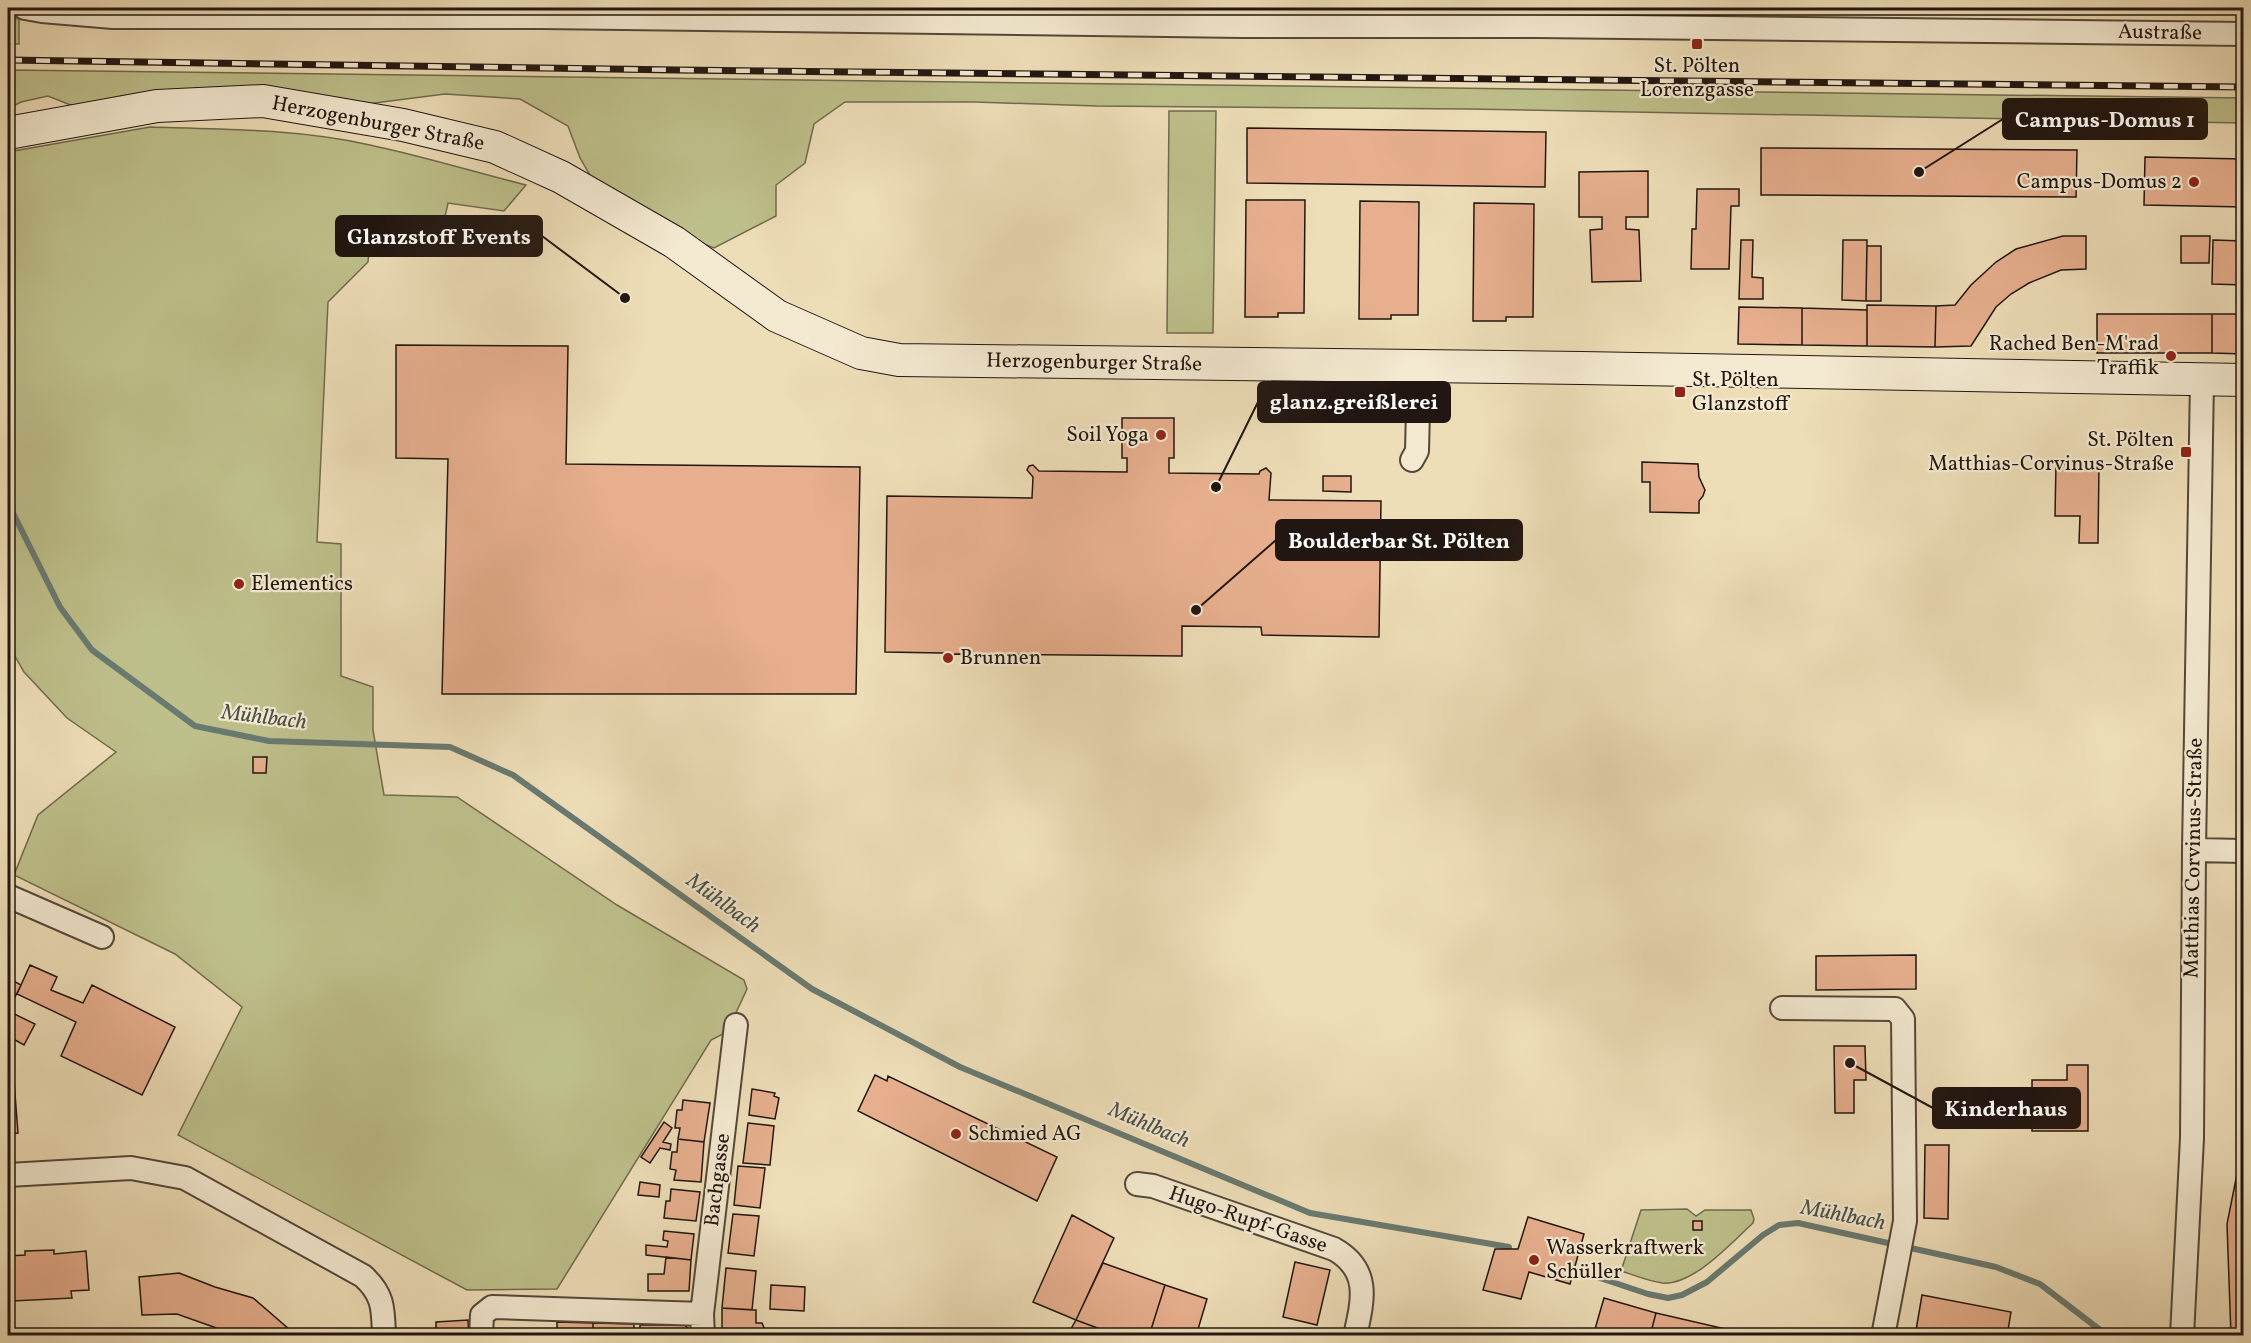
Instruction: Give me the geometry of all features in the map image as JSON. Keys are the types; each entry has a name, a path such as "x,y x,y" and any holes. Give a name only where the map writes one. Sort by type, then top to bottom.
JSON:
{"street":[{"name":"Austraße","path":"25,8 113,17 1608,17 2244,34"},
{"name":"Herzogenburger Straße","path":"8,133 157,106 263,101 403,125 495,147 561,177 675,242 777,316 871,356 899,360 2244,380"},
{"path":"1412,460 1417,452 1419,367"},
{"name":"Matthias Corvinus-Straße","path":"2182,1335 2192,1138 2193,850 2202,380"},
{"path":"2193,850 2244,851"},
{"path":"8,896 102,937"},
{"path":"1782,1008 1895,1009 1903,1019 1903,1229 1883,1335"},
{"name":"Bachgasse","path":"703,1325 735,1025"},
{"path":"8,1175 131,1168 184,1178 363,1276 374,1287 382,1304 384,1335"},
{"name":"Hugo-Rupf-Gasse","path":"1137,1184 1153,1186 1334,1249 1344,1255 1358,1273 1362,1292 1362,1305 1355,1335"},
{"path":"481,1327 483,1313 492,1307 703,1325"}],"green space":[{"path":"8,17 19,19 19,44 8,44"},
{"path":"8,70 2243,98 2244,123 1468,109 845,102 814,124 805,163 776,185 776,216 714,248 691,239 591,177 580,158 568,126 520,99 445,94 351,106 73,106 48,96 21,102 8,109"},
{"path":"1169,111 1216,111 1213,333 1167,333"},
{"path":"150,127 260,131 343,140 409,154 526,185 504,211 448,203 443,226 371,230 368,262 328,302 317,542 341,544 341,676 373,687 373,730 384,795 457,797 617,905 744,980 747,989 727,1032 711,1040 557,1289 467,1290 178,1135 242,1007 175,954 14,875 38,815 116,752 67,718 24,672 8,644 8,152"},
{"path":"1687,1209 1696,1216 1705,1210 1751,1210 1754,1219 1753,1223 1723,1252 1686,1278 1662,1283 1621,1271 1641,1210"}],"building":[{"path":"1247,128 1546,132 1545,187 1247,183"},
{"path":"1761,148 2077,150 2076,197 1761,195"},
{"name":"Campus-Domus 2","path":"2145,157 2244,159 2244,207 2144,205"},
{"path":"1648,171 1648,217 1626,217 1626,229 1639,230 1641,281 1592,282 1590,230 1602,229 1602,217 1579,217 1579,172"},
{"path":"1697,189 1739,189 1739,206 1731,206 1729,269 1691,269 1692,229 1696,229"},
{"path":"1246,200 1305,200 1304,313 1278,313 1278,317 1245,317"},
{"path":"1360,201 1419,202 1418,315 1391,315 1391,319 1359,319"},
{"path":"1474,203 1534,204 1533,317 1506,317 1506,321 1473,321"},
{"path":"2063,236 2086,236 2086,269 2061,270 2029,283 2011,294 1996,307 1971,346 1935,347 1936,306 1955,305 1971,285 1996,262 2016,249"},
{"path":"2181,236 2210,236 2209,263 2181,263"},
{"path":"1741,240 1753,240 1752,277 1763,278 1763,299 1739,299"},
{"path":"1843,240 1867,240 1866,301 1842,300"},
{"path":"2213,240 2244,241 2244,285 2212,284"},
{"path":"1867,246 1881,246 1881,301 1866,301"},
{"path":"1867,305 1936,306 1935,347 1867,346"},
{"path":"1739,307 1802,308 1802,345 1738,344"},
{"path":"1802,308 1867,310 1867,346 1802,345"},
{"path":"2097,314 2212,314 2212,353 2097,353"},
{"path":"2212,314 2244,314 2244,354 2212,353"},
{"path":"396,345 568,346 566,464 860,467 856,694 442,694 448,459 396,458"},
{"path":"1122,418 1174,418 1174,458 1169,458 1169,473 1259,474 1266,468 1271,473 1269,500 1381,501 1379,637 1262,635 1261,627 1182,626 1182,656 955,654 948,658 943,653 885,652 887,496 1032,498 1033,477 1027,470 1029,466 1033,465 1039,471 1127,472 1127,458 1122,458"},
{"path":"1642,462 1698,464 1699,477 1705,490 1699,501 1699,513 1650,512 1650,482 1642,482"},
{"path":"2056,464 2099,465 2098,543 2079,543 2080,516 2055,516"},
{"path":"1323,476 1351,476 1351,492 1323,491"},
{"path":"253,757 267,757 266,773 253,773"},
{"path":"1916,955 1916,989 1816,990 1816,956"},
{"path":"30,965 57,977 51,990 83,1003 92,985 175,1027 142,1095 61,1056 76,1022 17,994"},
{"path":"8,978 21,985 8,1011"},
{"path":"8,1011 35,1024 24,1045 8,1036"},
{"path":"1834,1046 1865,1046 1866,1080 1854,1080 1854,1113 1835,1113"},
{"path":"2067,1065 2088,1065 2088,1131 2032,1131 2032,1080 2067,1080"},
{"name":"Schmied AG","path":"875,1075 887,1081 888,1076 1057,1157 1037,1201 858,1111"},
{"path":"8,1081 14,1081 18,1133 8,1134"},
{"path":"752,1089 775,1093 774,1096 779,1098 775,1119 749,1115"},
{"path":"683,1100 710,1103 704,1142 678,1139 680,1128 675,1128 677,1110 682,1110"},
{"path":"664,1122 672,1128 663,1142 671,1144 670,1150 660,1148 650,1163 641,1157"},
{"path":"748,1123 774,1126 770,1165 743,1163"},
{"path":"678,1139 704,1142 701,1182 674,1180 676,1170 670,1169 672,1152 677,1152"},
{"path":"1925,1145 1949,1145 1948,1219 1924,1218"},
{"path":"738,1166 765,1168 760,1208 734,1205"},
{"path":"2244,1173 2244,1336 2231,1336 2227,1224 2237,1174"},
{"path":"640,1182 660,1185 659,1197 638,1195"},
{"path":"671,1189 700,1192 696,1221 664,1218 666,1201 670,1201"},
{"path":"733,1214 759,1216 754,1256 728,1253"},
{"path":"1072,1215 1114,1238 1076,1320 1033,1302"},
{"name":"Wasserkraftwerk Schüller","path":"1528,1217 1584,1234 1570,1284 1529,1272 1521,1299 1483,1290 1495,1249 1518,1249"},
{"path":"1693,1221 1702,1221 1702,1230 1693,1230"},
{"path":"664,1231 694,1234 691,1260 646,1255 646,1245 667,1247 668,1241 663,1240"},
{"path":"54,1250 54,1254 86,1251 89,1290 71,1291 72,1298 13,1301 13,1296 8,1296 8,1256 25,1255 25,1251"},
{"path":"666,1257 691,1260 689,1291 648,1291 648,1274 664,1274"},
{"path":"1295,1262 1330,1270 1317,1325 1283,1317"},
{"path":"1103,1263 1165,1285 1149,1336 1119,1336 1076,1320"},
{"path":"726,1268 756,1271 752,1310 722,1308"},
{"path":"179,1273 253,1298 297,1336 239,1336 177,1314 142,1315 139,1277"},
{"path":"771,1285 805,1287 804,1311 770,1309"},
{"path":"1165,1285 1207,1299 1196,1336 1149,1336"},
{"path":"1922,1295 2011,1312 2007,1336 1915,1336"},
{"path":"1604,1298 1656,1313 1650,1336 1593,1336"},
{"path":"722,1308 756,1310 756,1323 762,1323 765,1330 756,1336 722,1336"},
{"path":"1656,1313 1743,1333 1742,1336 1650,1336"},
{"path":"468,1320 469,1336 436,1336 436,1322"},
{"path":"1076,1320 1119,1336 1067,1336"},
{"path":"557,1322 593,1323 593,1336 557,1336"},
{"path":"593,1323 634,1324 634,1336 593,1336"},
{"path":"640,1325 685,1325 690,1331 690,1336 640,1336"}],"waterway":[{"name":"Mühlbach","path":"8,503 60,607 92,650 195,726 269,741 450,747 513,775 812,989 960,1067 1310,1213 1509,1247"},
{"name":"Mühlbach","path":"1576,1270 1648,1294 1668,1298 1682,1295 1707,1282 1763,1235 1779,1225 1798,1223 1996,1267 2040,1284 2108,1336"}],"railway":[{"path":"8,60 677,70 2244,87"}],"place":[{"name":"St. Pölten Lorenzgasse","path":"1697,44"},
{"name":"Campus-Domus 1","path":"1919,172"},
{"name":"Campus-Domus 2","path":"2194,182"},
{"name":"Glanzstoff Events","path":"625,298"},
{"name":"Rached Ben-M'rad Traffik","path":"2171,356"},
{"name":"St. Pölten Glanzstoff","path":"1680,392"},
{"name":"Soil Yoga","path":"1161,435"},
{"name":"St. Pölten Matthias-Corvinus-Straße","path":"2186,452"},
{"name":"glanz.greißlerei","path":"1216,487"},
{"name":"Elementics","path":"239,584"},
{"name":"Boulderbar St. Pölten","path":"1196,610"},
{"name":"Brunnen","path":"948,658"},
{"name":"Kinderhaus","path":"1850,1063"},
{"name":"Schmied AG","path":"956,1134"},
{"name":"Wasserkraftwerk Schüller","path":"1534,1260"}]}
